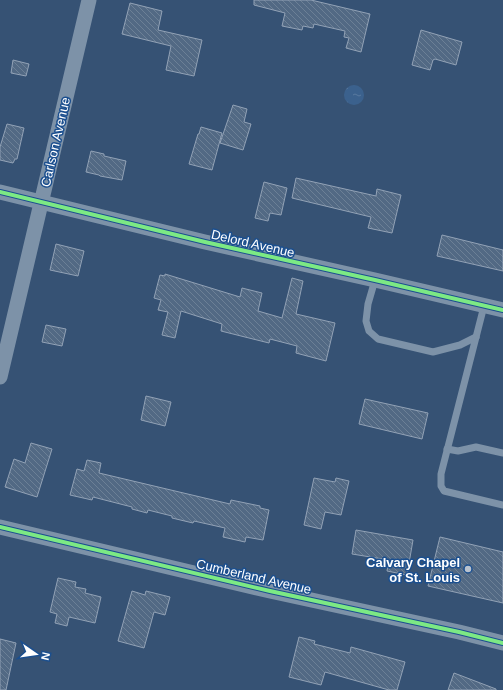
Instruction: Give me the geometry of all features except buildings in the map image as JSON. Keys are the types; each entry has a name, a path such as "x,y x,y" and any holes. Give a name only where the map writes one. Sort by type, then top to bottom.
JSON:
{"street":[{"name":"Carlson Avenue","path":"0,377 89,0"},
{"name":"Delord Avenue","path":"0,192 205,242 503,310"},
{"name":"Cumberland Avenue","path":"0,528 270,591 503,643"}],"lane":[{"path":"375,280 368,304 366,321 369,331 378,338 433,352 460,345 476,337"},
{"path":"484,306 441,474 441,486 444,491 503,505"},
{"path":"447,449 458,451 476,447 503,453"}],"water":[{"path":"350,85 358,85 364,91 364,99 358,105 350,105 344,99 344,91"}],"cycle path":[{"path":"0,192 205,242 503,310"},
{"path":"0,527 270,591 503,643"}],"place":[{"name":"Calvary Chapel of St. Louis","path":"468,569"}]}
